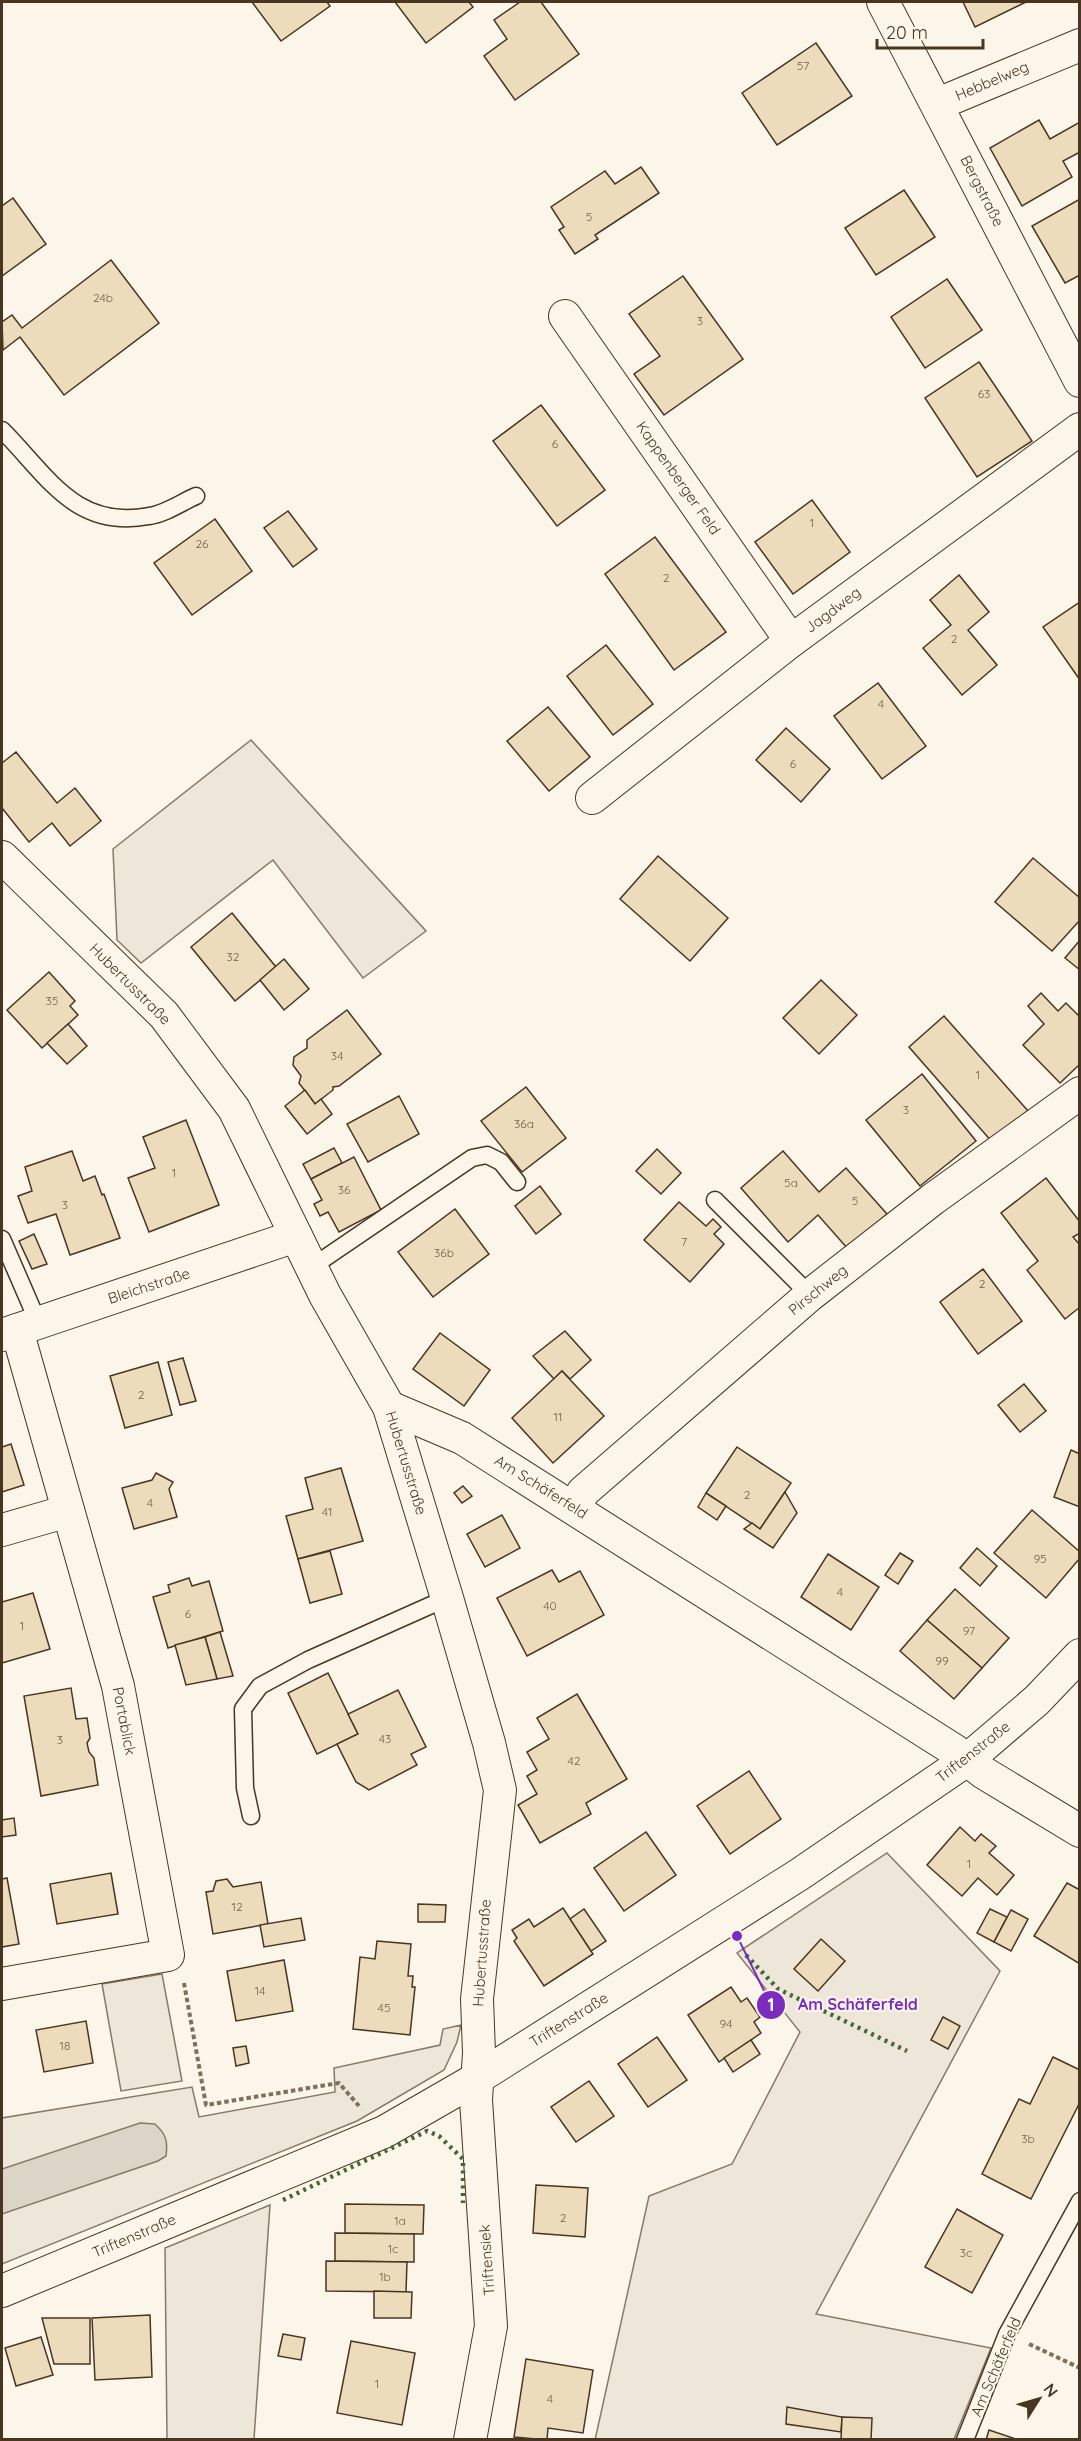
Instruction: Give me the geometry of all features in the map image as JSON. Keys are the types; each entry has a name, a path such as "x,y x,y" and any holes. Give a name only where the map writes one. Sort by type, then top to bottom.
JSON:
{"street":[{"name":"Bergstraße","path":"883,2 1080,381"},
{"name":"Hebbelweg","path":"938,104 1080,45"},
{"name":"Kappenberger Feld","path":"565,316 791,641"},
{"name":"Jagdweg","path":"592,798 791,641 1070,433 1080,429"},
{"name":"Hubertusstraße","path":"2,857 164,1015 234,1109 302,1249 389,1407 447,1598 489,1743 500,1790 477,1999 479,2053 476,2079"},
{"name":"Pirschweg","path":"575,1508 583,1492 810,1295 933,1199 1080,1093"},
{"name":"Bleichstraße","path":"19,1329 302,1249"},
{"name":"Portablick","path":"19,1329 118,1686 168,1955"},
{"name":"Am Schäferfeld","path":"389,1407 462,1438 575,1508 984,1773 1080,1831"},
{"path":"2,1530 68,1511"},
{"name":"Triftenstraße","path":"2,2291 384,2132 476,2079 800,1874 967,1760 1037,1700 1080,1655"},
{"path":"2,1984 168,1955"},
{"name":"Triftensiek","path":"470,2439 491,2326 476,2079"}],"lane":[{"path":"2,430 74,505 111,519 151,516 196,496"},
{"path":"302,1249 325,1258 472,1158 487,1155 501,1162 517,1182"},
{"path":"715,1200 810,1295"},
{"path":"2,1239 19,1329"},
{"path":"251,1816 245,1788 243,1709 260,1686 308,1660 447,1598"},
{"name":"Am Schäferfeld","path":"966,2439 1007,2334 1080,2201"}],"path":[{"path":"168,1955 181,1967 206,2105 339,2083 362,2108"},
{"path":"1007,2334 1080,2368"}],"shaded area":[{"path":"251,740 426,931 363,978 273,860 141,963 117,940 113,849"},
{"path":"887,1853 1000,1971 816,2314 991,2348 954,2439 595,2440 649,2196 732,2164 800,2032 737,1953"},
{"path":"162,1974 182,2081 121,2091 102,1984"},
{"path":"461,2025 457,2042 444,2070 357,2121 2,2264 2,2118 192,2087 199,2117 335,2092 334,2068 440,2045 443,2029"},
{"path":"140,2123 155,2124 162,2131 167,2146 166,2156 158,2161 2,2214 2,2169"},
{"path":"270,2205 254,2439 167,2439 165,2248"}],"building":[{"path":"252,2 327,2 330,6 281,41"},
{"path":"395,2 469,2 473,7 426,43"},
{"path":"520,2 541,2 579,54 515,100 484,56 507,39 494,20"},
{"path":"963,2 1026,2 975,27"},
{"path":"816,43 852,96 777,145 742,93"},
{"path":"1039,120 1050,139 1080,122 1080,152 1063,161 1072,177 1022,206 990,148"},
{"path":"641,167 659,193 595,235 598,239 575,254 559,230 564,227 551,207 605,171 615,184"},
{"path":"904,190 935,237 876,275 845,228"},
{"path":"13,198 46,244 2,276 2,206"},
{"path":"1080,199 1080,275 1065,283 1032,226"},
{"path":"111,260 159,323 64,395 20,337 3,350 2,322 12,315 22,328"},
{"path":"683,276 743,359 664,415 634,374 660,356 629,314"},
{"path":"947,279 982,330 925,368 891,317"},
{"path":"979,362 1032,441 977,477 925,398"},
{"path":"541,405 605,490 557,526 493,441"},
{"path":"812,500 850,552 793,594 755,542"},
{"path":"288,511 317,549 293,567 264,528"},
{"path":"215,519 252,571 192,615 154,563"},
{"path":"655,537 726,632 674,670 605,574"},
{"path":"959,575 989,612 968,630 997,665 962,695 923,648 951,625 930,600"},
{"path":"1080,602 1080,680 1043,627"},
{"path":"606,645 653,704 613,735 567,676"},
{"path":"878,683 926,746 882,779 834,716"},
{"path":"548,707 590,757 549,791 507,741"},
{"path":"786,728 830,769 801,802 756,760"},
{"path":"16,752 57,803 75,788 101,821 70,846 52,823 29,842 2,808 2,763"},
{"path":"658,856 728,918 690,961 620,899"},
{"path":"1033,858 1080,898 1080,920 1052,951 995,902"},
{"path":"232,913 276,967 235,1001 191,947"},
{"path":"1080,940 1080,970 1065,958"},
{"path":"284,959 309,989 284,1010 260,980"},
{"path":"49,972 75,1001 70,1006 78,1015 42,1048 7,1010"},
{"path":"821,980 857,1015 819,1054 783,1018"},
{"path":"1041,993 1058,1011 1066,1003 1080,1017 1080,1064 1060,1083 1023,1045 1044,1024 1028,1006"},
{"path":"347,1010 381,1054 339,1086 333,1087 333,1090 315,1104 299,1083 301,1076 293,1065 294,1057 307,1048 307,1040"},
{"path":"944,1016 1029,1112 993,1143 909,1047"},
{"path":"68,1024 87,1046 67,1064 47,1043"},
{"path":"922,1074 976,1141 920,1186 866,1120"},
{"path":"526,1087 566,1138 522,1172 481,1121"},
{"path":"305,1090 315,1104 321,1099 332,1114 307,1134 285,1106"},
{"path":"399,1096 419,1134 368,1162 347,1124"},
{"path":"186,1120 219,1205 149,1232 128,1178 155,1168 143,1137"},
{"path":"334,1148 342,1163 311,1179 303,1164"},
{"path":"657,1149 681,1173 661,1194 636,1171"},
{"path":"72,1151 83,1181 95,1176 120,1238 70,1255 56,1214 28,1223 18,1196 32,1191 25,1167"},
{"path":"783,1151 819,1192 846,1168 887,1214 848,1249 818,1215 788,1242 741,1188"},
{"path":"354,1157 381,1210 339,1232 328,1212 320,1216 314,1204 322,1200 311,1179"},
{"path":"1046,1178 1080,1222 1080,1233 1073,1237 1080,1245 1080,1307 1065,1319 1027,1270 1038,1261 1001,1213"},
{"path":"540,1186 561,1214 536,1234 515,1206"},
{"path":"679,1202 706,1226 713,1219 721,1227 714,1234 724,1244 690,1282 644,1240"},
{"path":"455,1209 489,1254 433,1297 398,1252"},
{"path":"34,1234 47,1264 32,1269 19,1241"},
{"path":"983,1269 1022,1321 978,1354 940,1302"},
{"path":"565,1331 591,1360 570,1379 562,1371 554,1379 533,1356"},
{"path":"440,1333 490,1370 464,1406 413,1369"},
{"path":"183,1358 196,1401 180,1405 168,1362"},
{"path":"158,1362 172,1415 125,1428 110,1376"},
{"path":"562,1371 604,1416 553,1463 512,1418"},
{"path":"1024,1384 1046,1411 1020,1432 998,1405"},
{"path":"11,1444 24,1485 2,1492 2,1447"},
{"path":"737,1447 791,1483 760,1529 706,1493"},
{"path":"1071,1450 1080,1454 1080,1507 1054,1497"},
{"path":"341,1468 363,1541 298,1559 286,1516 313,1509 305,1478"},
{"path":"156,1473 173,1482 169,1489 177,1517 134,1529 122,1488 152,1480"},
{"path":"463,1486 472,1496 462,1503 454,1493"},
{"path":"785,1492 797,1513 773,1548 744,1529 752,1523 760,1529"},
{"path":"706,1493 726,1506 717,1520 698,1507"},
{"path":"1032,1510 1080,1552 1080,1558 1046,1598 994,1553"},
{"path":"502,1515 520,1548 485,1567 467,1534"},
{"path":"977,1548 997,1566 980,1586 960,1568"},
{"path":"330,1551 342,1594 310,1603 298,1559"},
{"path":"900,1553 913,1561 898,1584 885,1575"},
{"path":"828,1554 879,1587 851,1630 801,1597"},
{"path":"552,1570 559,1582 580,1571 604,1615 527,1656 497,1598"},
{"path":"189,1578 192,1586 209,1581 223,1631 168,1648 153,1597 170,1592 168,1585"},
{"path":"955,1589 1009,1638 982,1668 927,1620"},
{"path":"33,1593 50,1649 2,1663 2,1602"},
{"path":"927,1620 982,1668 954,1699 900,1651"},
{"path":"220,1632 233,1676 217,1679 205,1637"},
{"path":"205,1637 217,1679 186,1685 175,1645"},
{"path":"328,1673 358,1734 317,1754 288,1693"},
{"path":"71,1688 76,1719 87,1718 90,1738 87,1743 89,1752 94,1758 98,1785 41,1796 24,1696"},
{"path":"398,1690 426,1747 411,1754 417,1765 369,1790 356,1782 337,1744 358,1734 348,1714"},
{"path":"577,1694 627,1779 586,1803 591,1814 540,1843 518,1805 537,1794 527,1776 537,1770 527,1752 549,1739 537,1718"},
{"path":"749,1771 781,1819 730,1854 697,1806"},
{"path":"14,1818 16,1835 2,1837 2,1820"},
{"path":"960,1827 975,1841 981,1834 996,1846 989,1853 1014,1875 997,1895 978,1878 962,1896 927,1865"},
{"path":"646,1832 676,1875 624,1911 594,1868"},
{"path":"111,1873 118,1914 57,1924 50,1884"},
{"path":"7,1878 19,1944 2,1947 2,1879"},
{"path":"227,1879 233,1887 261,1882 268,1924 213,1934 206,1892 213,1891 216,1881"},
{"path":"1067,1883 1080,1890 1080,1964 1034,1936"},
{"path":"418,1904 446,1905 445,1922 418,1922"},
{"path":"563,1908 593,1954 544,1986 514,1941 517,1938 512,1930 529,1919 534,1927"},
{"path":"584,1909 606,1941 591,1951 570,1919"},
{"path":"990,1909 1007,1917 994,1942 977,1933"},
{"path":"1011,1910 1028,1919 1011,1951 994,1942"},
{"path":"301,1918 305,1940 264,1947 260,1925"},
{"path":"821,1939 845,1961 818,1991 794,1969"},
{"path":"377,1941 411,1944 408,1976 413,1976 412,1987 415,1987 410,2035 353,2029 360,1957 375,1959"},
{"path":"284,1960 293,2011 236,2021 227,1971"},
{"path":"731,1987 741,2002 747,1998 760,2017 754,2022 761,2033 719,2062 688,2015"},
{"path":"943,2017 960,2026 948,2049 931,2040"},
{"path":"86,2021 93,2063 44,2072 36,2030"},
{"path":"657,2037 687,2080 648,2107 618,2064"},
{"path":"751,2040 760,2054 733,2072 724,2058"},
{"path":"246,2046 249,2063 236,2066 233,2048"},
{"path":"1053,2057 1080,2070 1080,2102 1031,2199 982,2174 1019,2099 1030,2104"},
{"path":"589,2081 614,2116 576,2142 551,2107"},
{"path":"536,2185 588,2188 585,2237 533,2233"},
{"path":"345,2204 424,2205 423,2234 345,2233"},
{"path":"957,2209 1003,2235 972,2293 925,2267"},
{"path":"335,2233 414,2234 414,2262 335,2261"},
{"path":"326,2261 407,2262 406,2292 326,2291"},
{"path":"374,2291 412,2292 411,2318 374,2318"},
{"path":"150,2315 152,2377 95,2380 92,2318"},
{"path":"42,2318 90,2318 90,2364 54,2364"},
{"path":"283,2334 305,2338 301,2360 278,2356"},
{"path":"41,2337 53,2375 16,2386 5,2348"},
{"path":"351,2341 415,2353 402,2425 337,2413"},
{"path":"526,2359 593,2370 583,2433 548,2428 547,2440 514,2437"},
{"path":"787,2407 842,2417 841,2432 786,2424"},
{"path":"842,2417 872,2418 871,2440 841,2440"},
{"path":"989,2430 1019,2440 986,2440"}],"hedge":[{"path":"746,1955 778,1989 907,2051"},
{"path":"283,2200 427,2131 439,2136 463,2159 463,2203"}],"place":[{"name":"Am Schäferfeld","path":"737,1936"}]}
